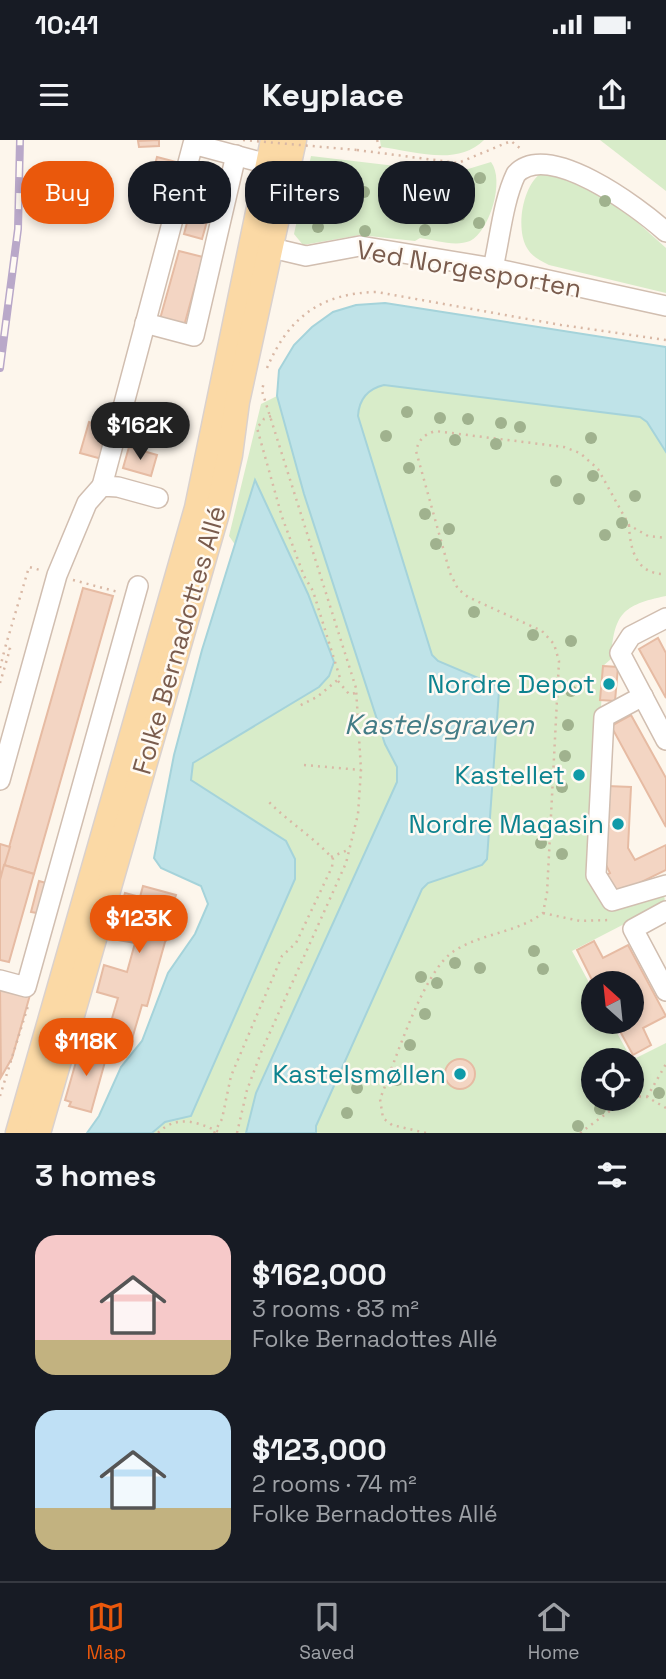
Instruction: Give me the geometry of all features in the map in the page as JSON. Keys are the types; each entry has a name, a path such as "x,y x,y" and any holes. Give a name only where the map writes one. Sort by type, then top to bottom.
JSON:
{"main road":[{"name":"Folke Bernadottes Allé","path":"38,1133 217,513 230,455 237,402 294,140"},
{"name":"Folke Bernadottes Allé","path":"18,1133 197,508 270,152"}],"street":[{"path":"0,780 57,575 87,503 102,486 194,142 270,152"},
{"path":"145,324 194,336 240,148"},
{"path":"493,268 514,176 530,157 549,149 573,155 603,174 666,232"},
{"name":"Ved Norgesporten","path":"272,248 306,256 360,246 493,268 666,306"},
{"path":"102,486 118,486 158,498"},
{"path":"0,980 26,987 138,586"},
{"path":"666,618 631,636 620,653 666,740"},
{"path":"643,696 604,717 596,875 612,901 666,885"},
{"path":"666,911 633,929 666,991"}],"path":[{"path":"377,140 382,153"},
{"path":"240,148 357,150 458,163 511,141 530,157"},
{"path":"237,1133 247,1090 261,1050 346,863 358,814 361,770 356,694 262,390 267,367 278,342 322,302 347,293 377,292 666,340"},
{"path":"271,416 264,419 257,428 282,517 304,576 313,591 338,668 338,681 349,694 356,694"},
{"path":"426,1133 392,1125 383,1118 380,1099 432,974 454,951 530,923 543,913 547,893 559,661 554,644 542,632 468,597 458,589 450,573 415,451 419,441 425,434 435,431 564,447 580,453 598,469 629,525 630,548 636,560 644,568 666,574"},
{"path":"629,525 648,536 666,538"},
{"path":"0,668 5,648"},
{"path":"297,707 338,681"},
{"path":"304,765 361,770"},
{"path":"158,1133 174,1123 188,1121 203,1123 217,1132 231,1076 282,956 296,943 332,867 331,857 268,801"},
{"path":"331,857 350,849"},
{"path":"0,1096 33,988 26,987"},
{"path":"647,1097 666,1064"},
{"path":"644,1097 666,1108"},
{"path":"580,1133 610,1111"}],"green space":[{"path":"380,140 484,140 461,153 435,155 381,147"},
{"path":"600,140 666,140 666,191"},
{"path":"311,156 353,161 310,161"},
{"path":"364,162 378,164 378,224 475,224 475,167 491,162 495,170 496,192 489,216 477,235 464,243 360,235 303,245 294,234 296,224 364,224"},
{"path":"543,172 595,184 666,248 666,293 549,265 531,254 523,239 523,207 530,186"},
{"name":"Kastellet","path":"384,385 640,417 647,422 666,452 666,596 639,603 623,614 615,631 611,659 603,666 593,878 664,893 665,903 572,951 583,971 581,1034 618,1034 625,1048 581,1048 581,1111 644,1111 644,1054 666,1043 666,1133 316,1133 316,1126 422,889 427,883 482,865 438,661 432,655 358,416 365,396"},
{"path":"277,396 304,494 385,744 397,767 397,782 256,1092 246,1133 152,1133 165,1122 191,1116 240,999 286,841 191,780 193,763 319,687 333,663 308,594 255,481 236,546 229,536 261,404"}],"water":[{"name":"Kastelsgraven","path":"385,303 666,347 666,452 647,422 640,417 384,385 373,389 362,400 358,416 432,655 438,661 495,685 499,691 487,859 482,865 428,883 422,889 316,1126 316,1133 246,1133 256,1093 397,782 397,767 385,744 304,494 277,396 279,370 294,345 312,327 333,312 356,305"},
{"name":"Kastelsgraven","path":"255,480 308,594 334,662 329,676 319,687 193,763 191,780 286,841 295,859 295,879 191,1116 165,1122 152,1133 87,1133 99,1116 121,1067 142,1041 168,973 195,934 208,904 201,886 161,868 154,858 174,755 202,650"}],"building":[{"path":"159,140 159,146 139,147 138,141"},
{"path":"157,157 172,161 156,161"},
{"path":"187,224 206,224 202,239 184,234"},
{"path":"179,251 203,257 184,326 160,319"},
{"path":"89,422 111,429 102,459 80,453"},
{"path":"129,447 157,455 151,476 123,468"},
{"path":"83,588 113,596 34,874 4,865"},
{"path":"658,638 666,653 666,698 639,649"},
{"name":"Nordre Depot","path":"603,666 618,667 615,701 600,700"},
{"name":"Nordre Magasin","path":"631,715 666,778 666,827 611,726"},
{"name":"Nordre Magasin","path":"607,786 631,787 628,848 635,860 666,845 666,870 613,896 603,877 610,873 604,861"},
{"path":"0,844 10,847 0,880"},
{"path":"4,865 34,874 9,962 0,960 0,880"},
{"path":"39,881 46,883 37,913 31,912"},
{"path":"143,886 176,895 172,907 177,909 175,915 181,918 176,936 169,936 165,942 147,1006 142,1005 132,1039 108,1032 118,998 97,992 104,965 127,972 135,943 112,939 125,893 140,897"},
{"path":"594,941 603,958 628,945 642,971 588,971 577,950"},
{"path":"644,975 666,1016 644,1027"},
{"path":"0,986 30,995 12,1058 1,1077"},
{"path":"644,1030 651,1045 644,1049 629,1048 622,1034 644,1034"},
{"path":"85,1032 99,1036 97,1043 83,1039"},
{"path":"87,1045 108,1051 91,1112 69,1106 71,1102 65,1100 80,1048 85,1050"},
{"name":"Kastelsmøllen","path":"460,1059 471,1063 475,1074 471,1085 460,1089 449,1085 445,1074 449,1063"}],"railway":[{"path":"0,368 18,229 20,140"}],"place":[{"name":"Nordre Depot","path":"609,684"},
{"name":"Kastellet","path":"579,775"},
{"name":"Nordre Magasin","path":"618,824"},
{"name":"Kastelsmøllen","path":"460,1074"}]}
